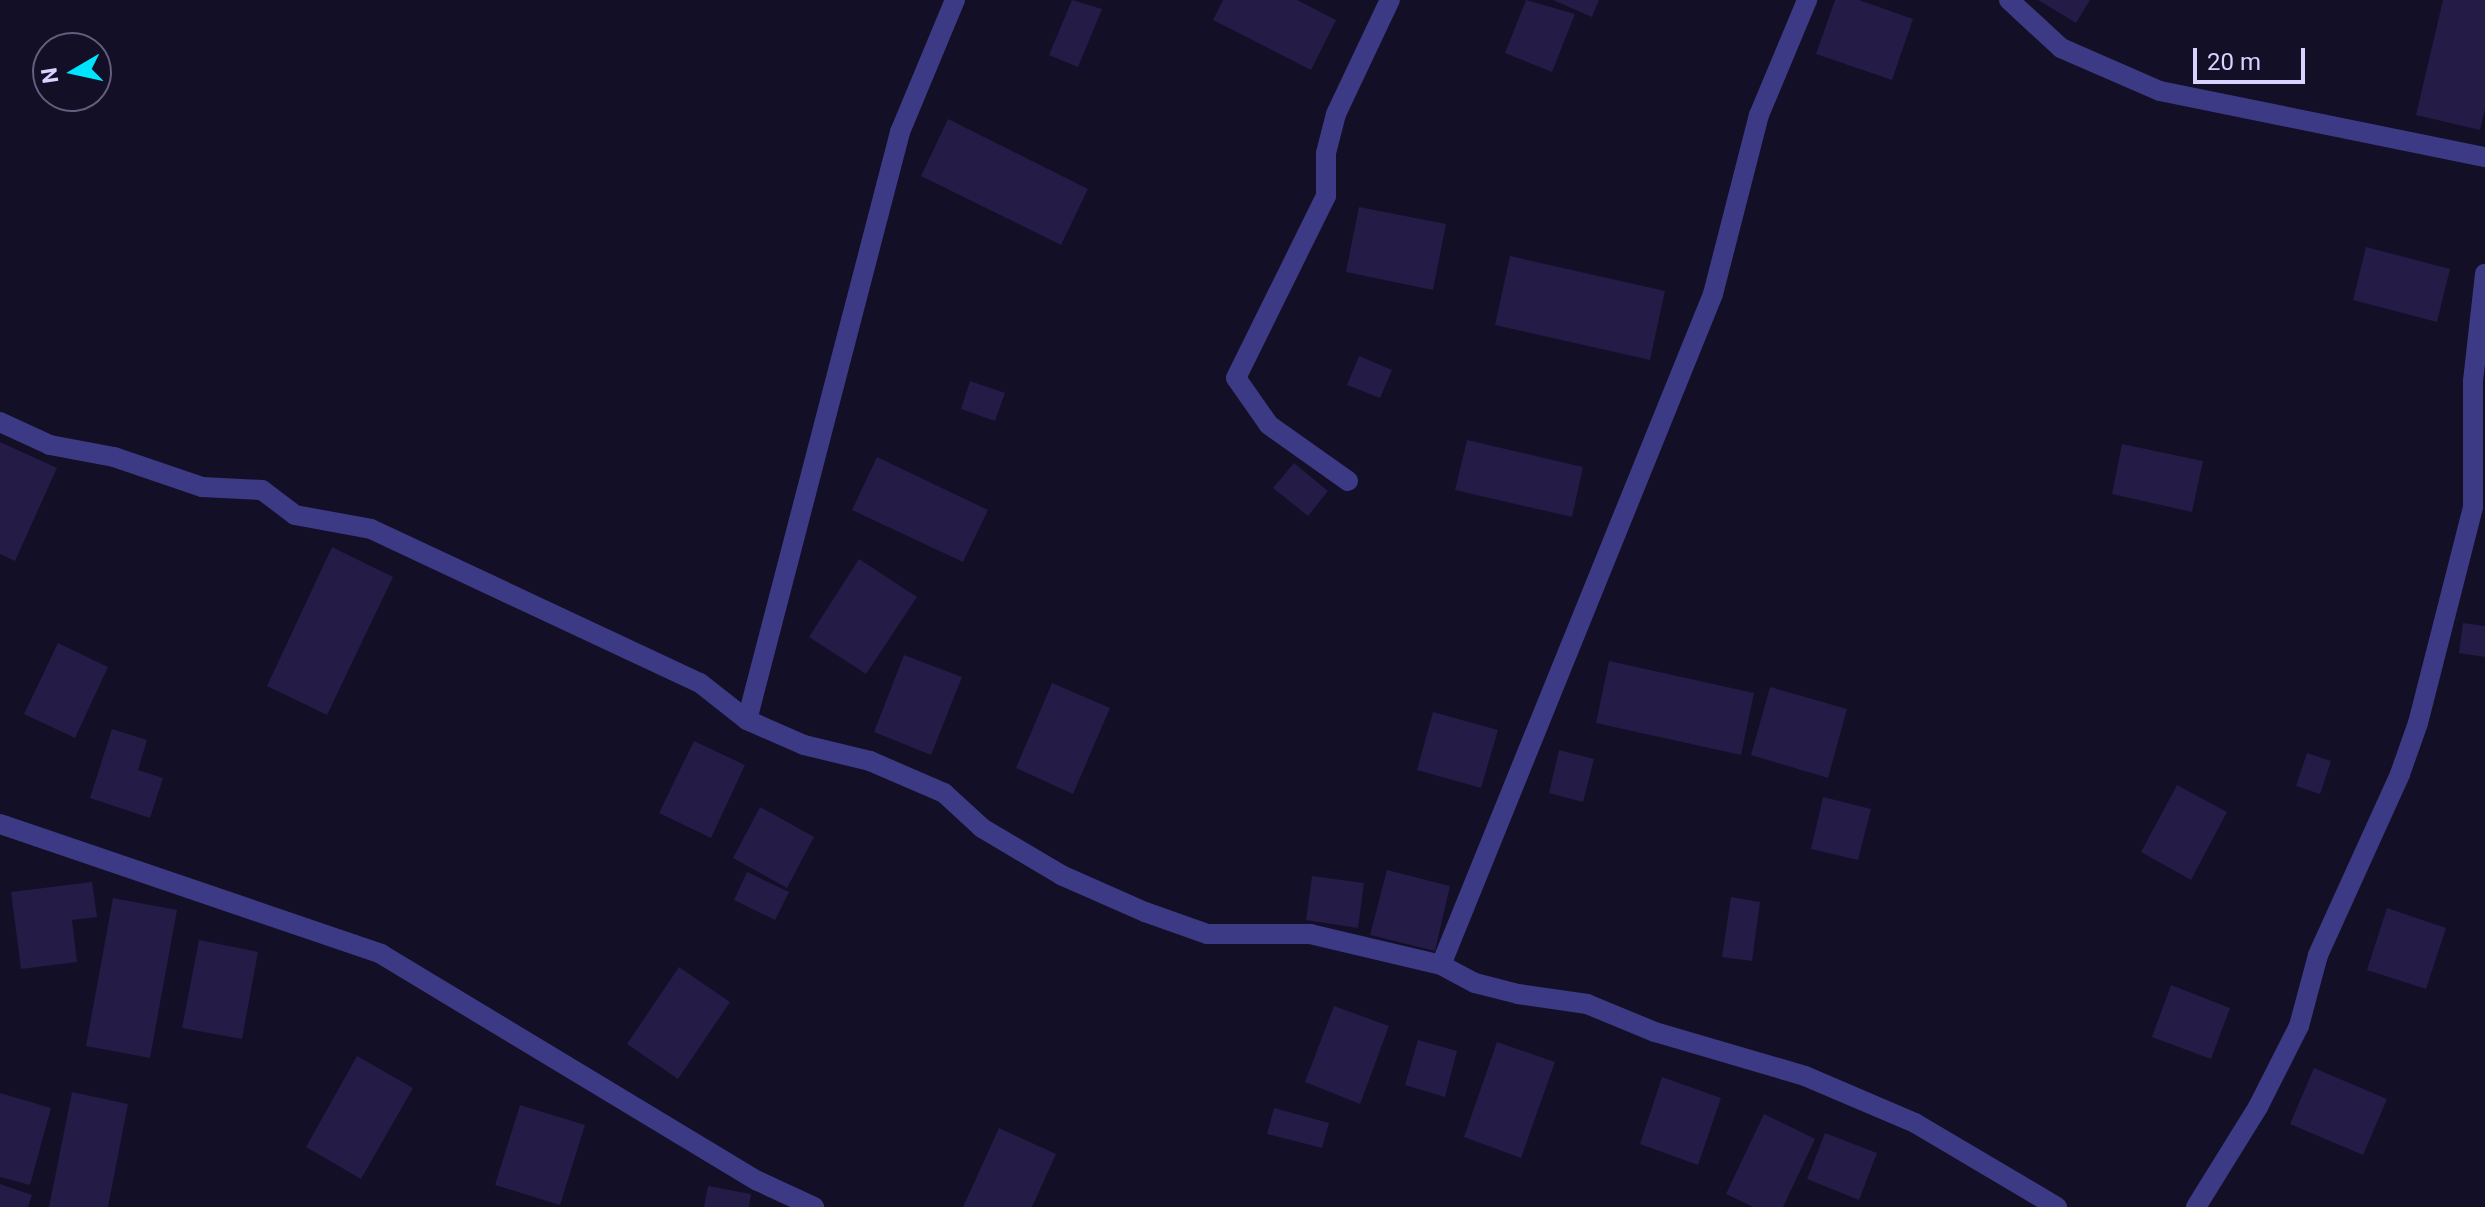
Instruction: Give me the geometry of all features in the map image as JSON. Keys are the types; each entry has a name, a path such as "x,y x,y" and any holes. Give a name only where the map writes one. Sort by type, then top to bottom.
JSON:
{"street":[{"path":"747,720 900,132 955,0"},
{"path":"1348,481 1269,425 1236,378 1326,196 1326,153 1336,114 1390,0"},
{"path":"1441,965 1713,294 1759,115 1807,0"},
{"path":"2009,0 2061,48 2160,91 2485,157"},
{"path":"2196,1207 2258,1107 2299,1026 2318,955 2400,774 2418,723 2473,507 2473,381 2485,274"},
{"path":"0,422 50,445 114,457 202,487 262,490 295,515 371,529 700,683 747,720 804,745 870,761 944,793 982,828 1061,875 1169,921 1207,934 1310,934 1441,965 1475,983 1587,1004 1655,1032 1805,1076 1915,1123 2057,1207"},
{"path":"0,824 381,954 758,1181 814,1207"}],"building":[{"path":"1072,0 1102,9 1078,67 1049,55"},
{"path":"1223,0 1297,0 1336,20 1311,70 1213,20"},
{"path":"1526,0 1575,14 1552,72 1505,53"},
{"path":"1553,0 1599,0 1592,17"},
{"path":"1835,0 1859,0 1913,19 1892,80 1816,54"},
{"path":"2038,0 2090,0 2076,23"},
{"path":"2443,0 2485,0 2485,109 2480,130 2416,115"},
{"path":"948,119 1088,189 1061,245 921,176"},
{"path":"1359,207 1446,224 1433,290 1346,272"},
{"path":"2366,247 2450,269 2437,322 2353,300"},
{"path":"1510,256 1665,291 1650,360 1495,325"},
{"path":"1359,356 1392,370 1380,398 1347,385"},
{"path":"970,381 1005,393 995,421 961,409"},
{"path":"1467,440 1583,467 1572,517 1455,490"},
{"path":"0,442 57,468 15,561 0,554"},
{"path":"2122,444 2203,461 2192,512 2112,494"},
{"path":"877,457 988,510 963,562 852,510"},
{"path":"1294,463 1328,491 1308,516 1273,488"},
{"path":"332,547 393,577 327,715 267,686"},
{"path":"859,559 917,597 866,674 809,637"},
{"path":"2463,623 2485,626 2485,657 2459,653"},
{"path":"58,643 108,667 75,738 24,714"},
{"path":"904,655 962,677 931,755 874,732"},
{"path":"1609,661 1754,693 1741,755 1596,723"},
{"path":"1052,683 1110,708 1073,794 1016,768"},
{"path":"1770,687 1847,709 1828,778 1751,755"},
{"path":"1433,712 1498,730 1481,788 1417,770"},
{"path":"112,729 147,740 138,770 163,778 150,818 90,798"},
{"path":"694,741 745,765 711,838 659,813"},
{"path":"1559,750 1594,759 1583,802 1549,793"},
{"path":"2307,753 2331,761 2320,794 2296,786"},
{"path":"2177,785 2227,812 2191,880 2141,852"},
{"path":"1823,797 1871,809 1858,860 1811,849"},
{"path":"760,807 814,837 787,888 733,858"},
{"path":"1387,870 1450,886 1435,951 1370,935"},
{"path":"747,872 789,892 775,920 734,900"},
{"path":"1312,876 1364,883 1358,928 1306,920"},
{"path":"92,882 97,917 72,920 77,962 21,969 11,892"},
{"path":"1731,897 1760,902 1752,961 1722,957"},
{"path":"113,898 177,910 150,1058 86,1046"},
{"path":"2387,908 2446,928 2426,989 2367,970"},
{"path":"199,940 258,952 242,1039 182,1028"},
{"path":"679,967 730,1002 678,1079 627,1044"},
{"path":"2171,985 2230,1008 2211,1059 2152,1037"},
{"path":"1334,1006 1389,1026 1360,1104 1305,1082"},
{"path":"1418,1040 1457,1051 1445,1097 1405,1085"},
{"path":"1497,1042 1555,1062 1521,1158 1464,1137"},
{"path":"357,1056 413,1088 361,1179 306,1147"},
{"path":"2314,1068 2387,1099 2363,1155 2290,1124"},
{"path":"1662,1077 1721,1098 1698,1165 1640,1144"},
{"path":"72,1092 128,1104 108,1207 49,1207"},
{"path":"0,1093 51,1108 30,1185 0,1177"},
{"path":"520,1105 585,1125 560,1205 495,1185"},
{"path":"1274,1108 1329,1123 1322,1148 1267,1134"},
{"path":"1764,1114 1815,1139 1783,1207 1753,1207 1726,1194"},
{"path":"999,1128 1056,1154 1032,1207 963,1207"},
{"path":"1825,1133 1877,1153 1859,1200 1807,1179"},
{"path":"0,1184 32,1195 28,1207 0,1207"},
{"path":"708,1186 751,1194 749,1207 704,1207"}]}
